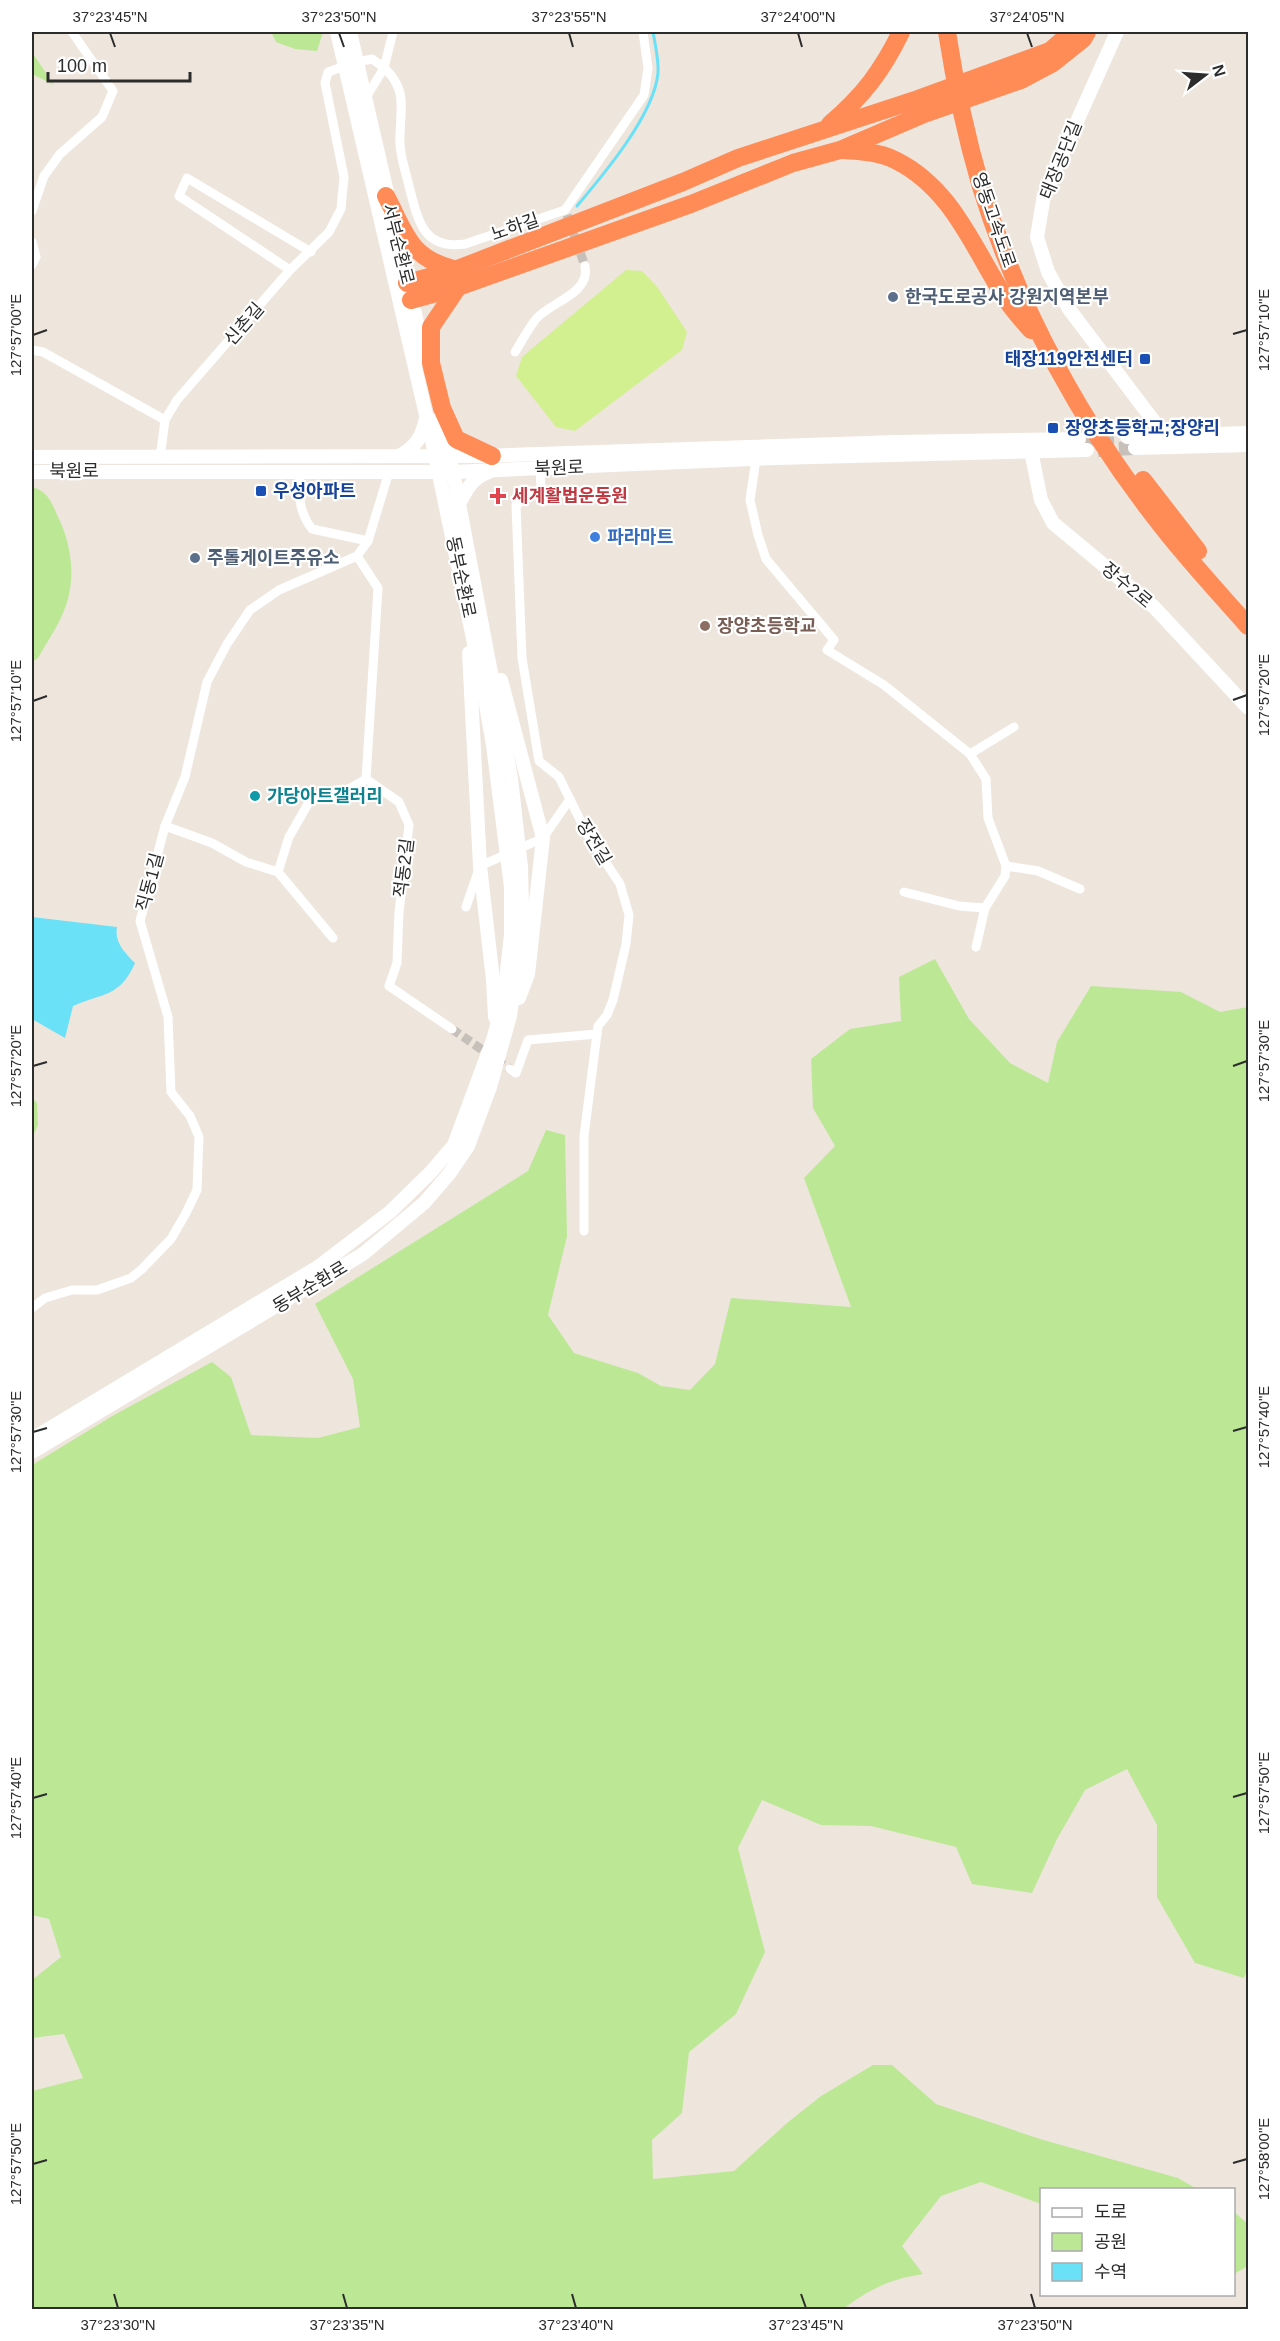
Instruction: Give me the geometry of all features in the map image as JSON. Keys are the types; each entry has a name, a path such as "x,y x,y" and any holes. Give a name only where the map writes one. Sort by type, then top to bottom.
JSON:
{"highway":[{"path":"823,130 857,101 875,78 901,32"},
{"name":"영동고속도로","path":"947,32 965,127 981,188 1021,294 1053,359 1133,477 1164,530 1248,626"},
{"name":"영동고속도로","path":"957,32 973,119 987,173 1005,227 1049,332 1088,410"},
{"path":"493,463 456,439 435,408 430,367 431,327 456,278 738,158 823,130 921,107 997,79 1050,51 1072,32"},
{"path":"997,79 1022,80 1053,63 1083,39 1087,32"},
{"path":"404,293 691,204 793,163 840,150 921,107"},
{"path":"840,150 869,152 894,159 916,172 935,188 954,211 1008,302 1053,359"},
{"path":"386,196 406,236 417,252 456,278"},
{"name":"영동고속도로","path":"1133,477 1248,609"}],"street":[{"path":"32,211 44,176 60,154 102,117 113,92 93,59 72,32"},
{"name":"서부순환로","path":"337,32 365,99 404,293 430,367"},
{"name":"서부순환로","path":"350,32 351,64 404,293 453,472"},
{"path":"365,99 384,68 393,32"},
{"name":"노하길","path":"393,79 400,91 400,148 418,221 428,236 439,243 450,246 465,244 566,212 644,94 648,68 643,32"},
{"name":"태장공단길","path":"1117,32 1044,195 1037,237 1048,273 1069,309 1165,441"},
{"path":"351,64 372,59 393,79 374,84"},
{"name":"신촌길","path":"160,465 165,420 177,399 290,270 329,232 341,209 344,177 325,83 328,72 351,64"},
{"path":"290,270 179,196 187,178 311,252"},
{"path":"32,242 36,257 32,266"},
{"path":"515,352 535,320 545,309 557,305 579,286 586,274 585,266"},
{"path":"32,350 43,352 165,420"},
{"path":"398,457 411,450 418,441 435,408"},
{"name":"서부순환로","path":"435,408 435,456 439,472"},
{"path":"1165,441 1248,433"},
{"path":"1131,442 1248,444"},
{"name":"북원로","path":"32,457 300,473 453,472 493,463 1083,444"},
{"name":"장수2로","path":"1032,445 1041,500 1053,523 1154,607 1248,708"},
{"name":"북원로","path":"32,472 300,458 435,456 450,456 540,469 756,459 847,450"},
{"path":"300,458 299,505 303,519 312,530 368,541"},
{"path":"756,459 750,500 760,543 766,559 834,640 827,650 884,685 970,754 986,779 988,818 1006,866 1005,876 985,908 976,946"},
{"path":"278,872 289,837 312,797 327,798 346,791 366,779 378,588 357,556 368,541 395,472 425,480 452,503 493,463"},
{"name":"장전길","path":"540,469 541,488 516,505 522,658 539,761 560,777 587,834 620,884 629,915 626,944 613,1000 608,1015 598,1026 584,1136 584,1231"},
{"name":"동부순환로","path":"32,1440 318,1267 390,1212 431,1172 454,1145 499,1037 515,989 522,906 520,858 511,778 488,681 452,503 439,472"},
{"name":"동부순환로","path":"452,503 453,472"},
{"name":"직동1길","path":"32,1308 45,1298 72,1290 97,1290 131,1278 171,1239 196,1190 199,1137 190,1116 171,1092 168,1017 140,921 165,826 185,777 207,682 227,644 250,610 279,590 357,556"},
{"path":"466,569 543,838 528,974 499,1037"},
{"path":"466,569 480,866 499,1037"},
{"path":"970,754 1014,727"},
{"name":"적동2길","path":"366,779 399,802 409,825 399,912 397,963 389,986 452,1029"},
{"path":"466,907 480,866 543,838 570,799"},
{"path":"165,826 212,843 246,862 278,872 333,938"},
{"path":"1006,866 1038,871 1080,890"},
{"path":"904,892 959,906 985,908"},
{"path":"510,1069 516,1073 528,1040 597,1034"},
{"name":"동부순환로","path":"32,1452 363,1254 415,1210 449,1174 468,1146 490,1087 499,1037"}],"green space":[{"path":"271,32 323,32 317,51 295,49 276,42"},
{"path":"32,52 54,85 32,74"},
{"path":"626,270 642,271 658,288 687,332 682,350 575,431 556,427 516,376 522,357"},
{"path":"32,487 46,495 56,512 67,539 71,576 70,589 61,619 38,658 32,662"},
{"path":"935,959 969,1019 1010,1063 1048,1083 1057,1042 1091,986 1181,992 1220,1012 1248,1007 1248,1968 1244,1978 1195,1963 1157,1897 1157,1825 1127,1769 1085,1790 1057,1839 1032,1893 972,1884 956,1847 871,1826 821,1825 762,1800 738,1848 765,1952 736,2014 689,2052 682,2113 652,2140 653,2179 734,2171 821,2096 873,2065 892,2065 936,2104 1040,2139 1178,2178 1195,2188 1040,2188 1040,2204 981,2182 941,2196 902,2246 923,2274 881,2286 843,2309 32,2309 32,2091 83,2078 64,2034 32,2038 32,1980 61,1957 49,1919 32,1915 32,1465 114,1415 212,1362 231,1377 251,1435 318,1438 360,1427 353,1379 315,1304 528,1171 546,1130 565,1135 567,1236 548,1315 574,1353 638,1373 661,1386 690,1390 715,1364 731,1298 851,1307 804,1178 835,1146 813,1108 811,1059 850,1029 901,1021 899,977"},
{"path":"32,1098 37,1103 38,1125 32,1138"},
{"path":"1235,2213 1248,2224 1248,2266 1235,2273"}],"water":[{"path":"32,917 117,927 119,942 135,963 117,988 73,1006 65,1038 32,1019"}],"waterway":[{"path":"577,206 626,143 647,107 658,73 653,32"}],"tunnel":[{"path":"567,215 585,266"},
{"path":"1079,439 1127,437"},
{"path":"1098,450 1135,448"},
{"path":"452,1029 510,1069"}],"place":[{"name":"한국도로공사 강원지역본부","path":"893,297"},
{"name":"태장119안전센터","path":"1145,359"},
{"name":"장양초등학교;장양리","path":"1053,428"},
{"name":"우성아파트","path":"261,491"},
{"name":"세계활법운동원","path":"498,496"},
{"name":"파라마트","path":"595,537"},
{"name":"주톨게이트주유소","path":"195,558"},
{"name":"장양초등학교","path":"705,626"},
{"name":"가당아트갤러리","path":"255,796"}]}
